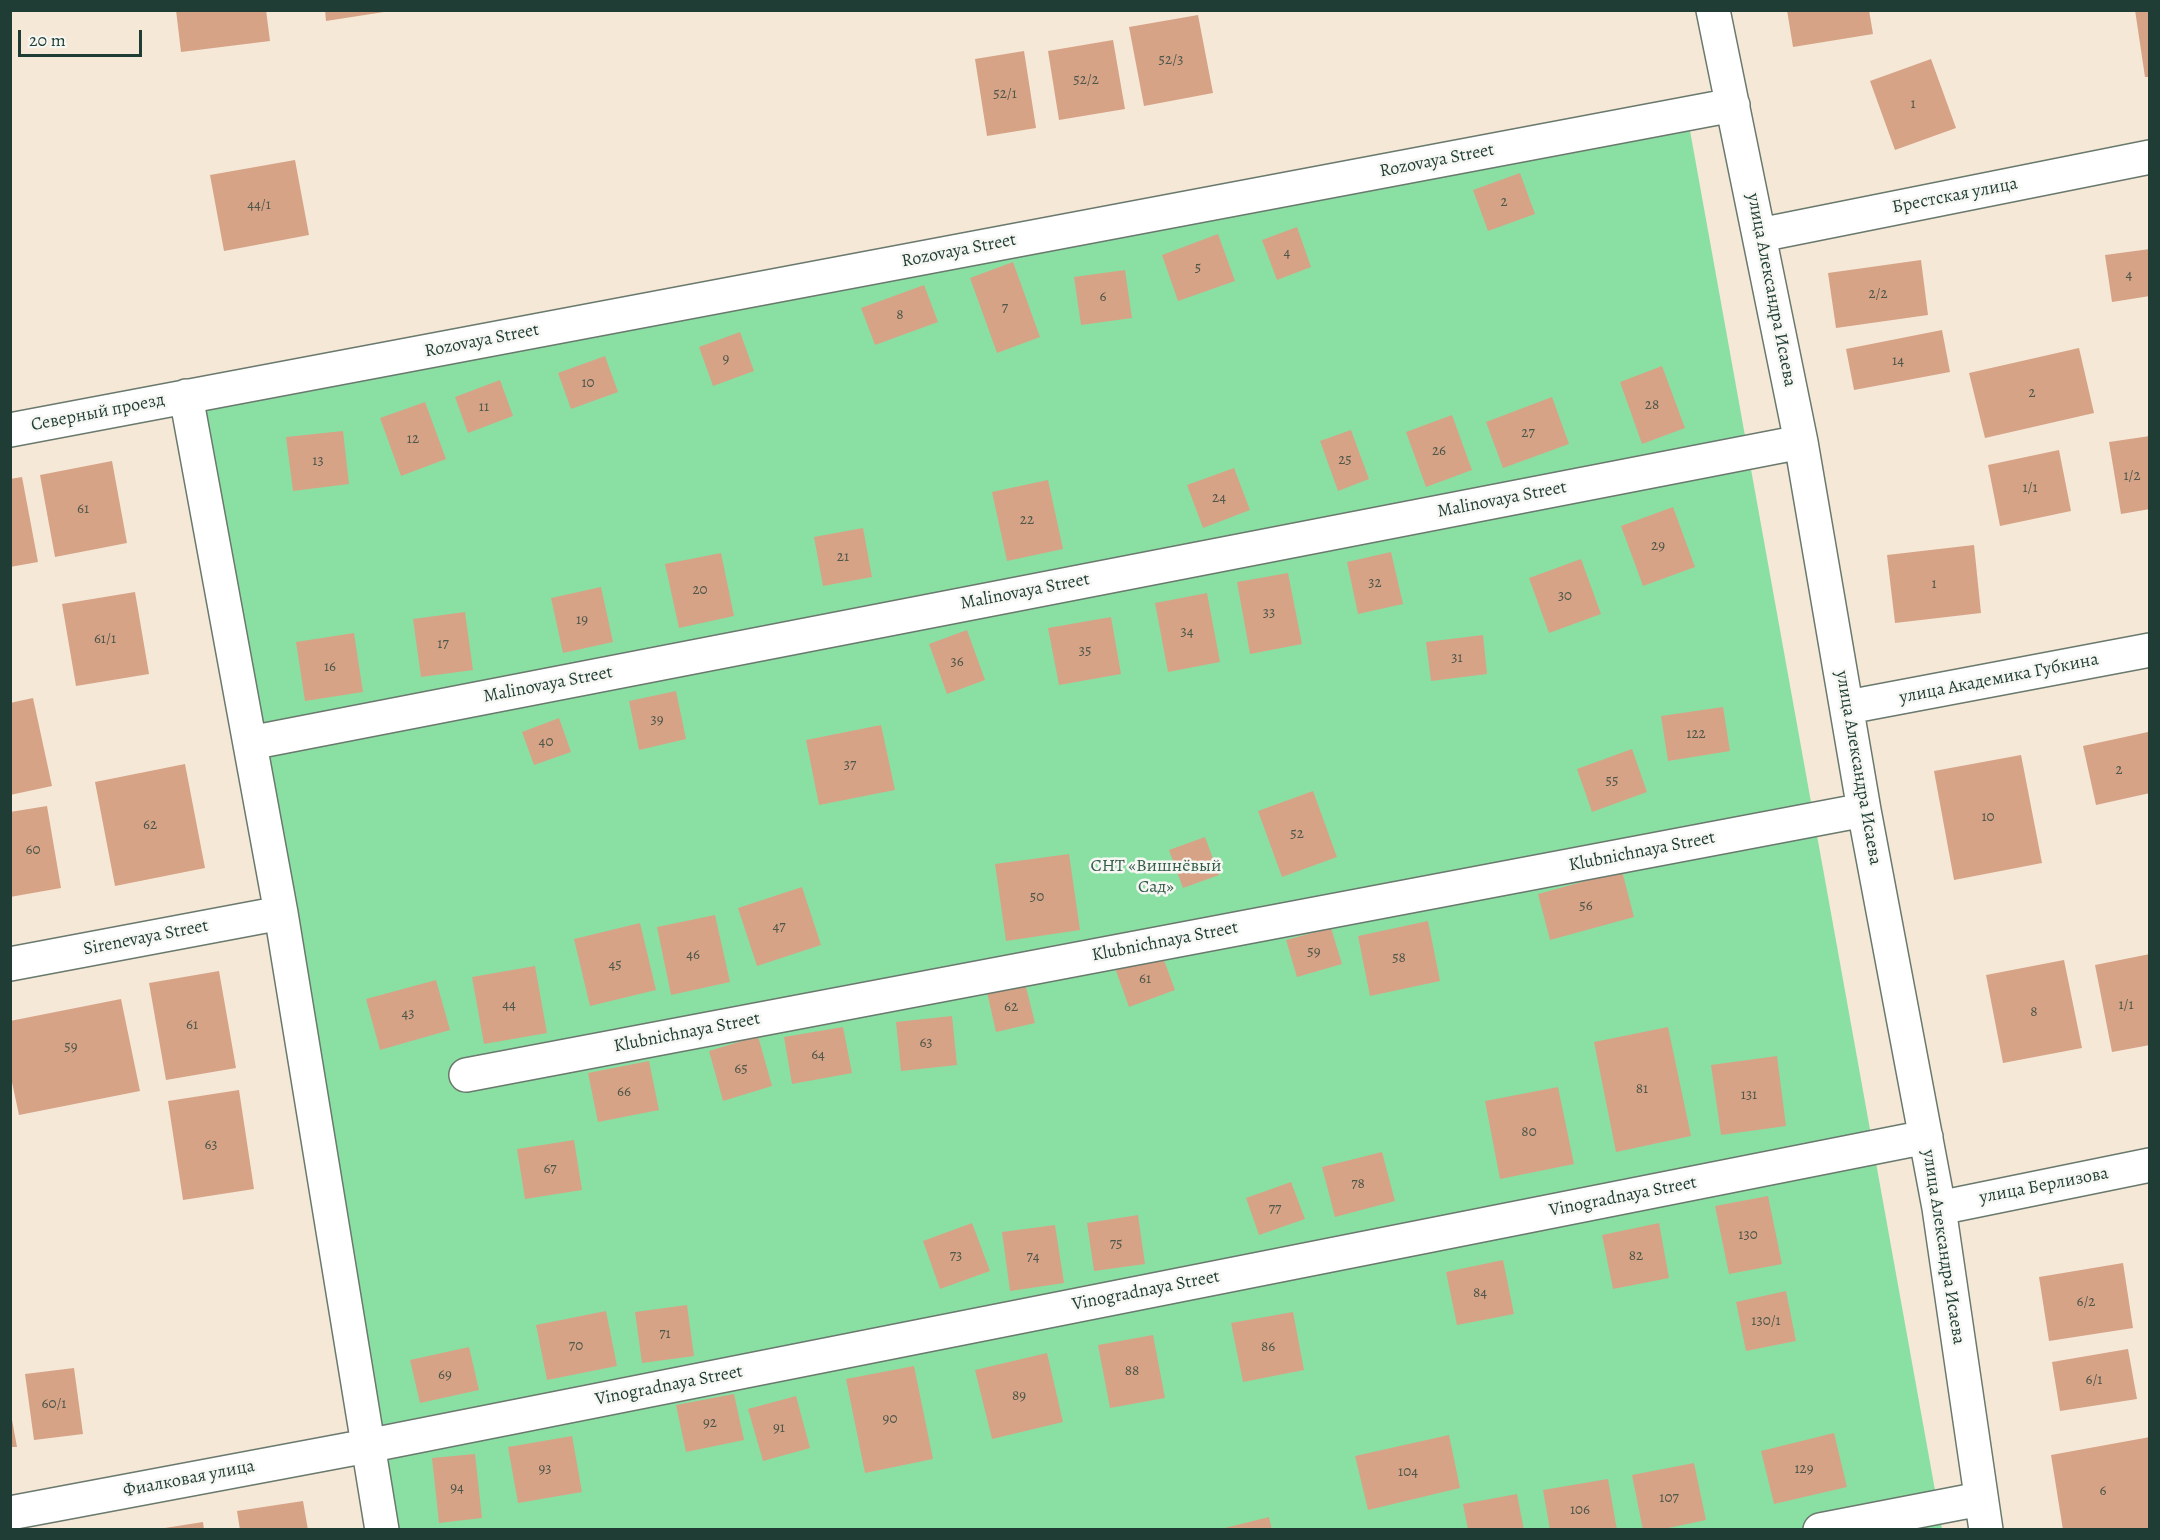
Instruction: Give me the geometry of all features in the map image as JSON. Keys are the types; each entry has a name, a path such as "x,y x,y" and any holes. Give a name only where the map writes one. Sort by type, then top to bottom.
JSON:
{"street":[{"name":"улица Александра Исаева","path":"1713,10 1801,442 1864,810 1939,1208 1983,1514"},
{"name":"Rozovaya Street","path":"186,396 1733,105"},
{"name":"Брестская улица","path":"1760,235 2150,157"},
{"name":"Северный проезд","path":"10,430 186,396"},
{"path":"186,396 281,913 382,1530"},
{"name":"Malinovaya Street","path":"250,743 1801,442"},
{"name":"улица Академика Губкина","path":"1848,707 2150,650"},
{"name":"Klubnichnaya Street","path":"466,1075 1864,810"},
{"name":"Sirenevaya Street","path":"10,964 281,913"},
{"name":"Vinogradnaya Street","path":"367,1446 1926,1137"},
{"name":"улица Берлизова","path":"1939,1208 2150,1165"},
{"name":"Фиалковая улица","path":"10,1513 367,1446"},
{"path":"1820,1530 1983,1514"}],"green space":[{"name":"СНТ «Вишнёвый Cад»","path":"1687,114 1942,1529 382,1529 186,396"}],"building":[{"path":"176,10 266,10 270,41 181,52"},
{"path":"325,10 383,10 384,12 326,21"},
{"path":"1787,10 1869,10 1873,34 1793,47"},
{"path":"2135,10 2150,10 2150,77 2145,77"},
{"path":"1198,15 1213,93 1144,106 1129,27"},
{"path":"1113,40 1125,109 1059,120 1048,51"},
{"path":"1024,51 1036,128 987,136 975,59"},
{"path":"1931,59 1956,128 1895,150 1870,81"},
{"path":"295,160 309,235 224,251 210,175"},
{"path":"1520,173 1535,214 1488,231 1473,190"},
{"path":"1297,227 1311,267 1277,280 1262,240"},
{"path":"1218,234 1235,281 1178,301 1162,255"},
{"path":"2150,249 2150,296 2112,302 2105,255"},
{"path":"1921,260 1928,315 1836,328 1828,273"},
{"path":"1013,262 1040,337 997,353 970,278"},
{"path":"1125,270 1132,318 1081,325 1074,277"},
{"path":"924,285 938,322 875,345 861,308"},
{"path":"1942,330 1950,372 1854,390 1846,349"},
{"path":"740,332 754,371 713,386 699,347"},
{"path":"2079,348 2094,413 1985,438 1969,373"},
{"path":"605,356 618,392 571,409 558,373"},
{"path":"1662,366 1685,428 1642,444 1620,382"},
{"path":"500,380 513,416 468,433 455,397"},
{"path":"1552,397 1569,444 1503,468 1486,422"},
{"path":"425,402 446,459 401,476 380,418"},
{"path":"1452,415 1472,470 1426,487 1406,432"},
{"path":"1351,430 1369,479 1338,491 1320,441"},
{"path":"343,431 349,484 293,491 286,437"},
{"path":"2150,436 2150,509 2121,514 2109,442"},
{"path":"2059,450 2071,511 2000,526 1988,465"},
{"path":"112,461 127,543 55,557 40,475"},
{"path":"1234,468 1250,510 1203,528 1187,485"},
{"path":"22,477 38,562 10,567 10,479"},
{"path":"1048,480 1063,549 1007,561 992,492"},
{"path":"1673,507 1695,567 1643,586 1621,526"},
{"path":"863,528 872,577 823,586 814,537"},
{"path":"1974,545 1981,613 1895,623 1887,555"},
{"path":"1391,552 1403,604 1358,614 1347,562"},
{"path":"721,553 734,616 679,628 665,564"},
{"path":"1581,559 1601,614 1549,633 1529,578"},
{"path":"1288,573 1302,644 1250,654 1237,582"},
{"path":"601,587 613,642 563,653 551,598"},
{"path":"135,592 149,674 76,686 62,604"},
{"path":"1207,593 1220,662 1168,672 1155,603"},
{"path":"465,612 473,670 421,677 413,619"},
{"path":"1111,617 1121,674 1059,685 1048,628"},
{"path":"967,630 985,680 947,694 929,644"},
{"path":"354,633 363,692 305,701 296,642"},
{"path":"1483,635 1487,674 1431,681 1426,642"},
{"path":"676,691 686,739 639,750 629,701"},
{"path":"33,698 52,786 10,795 10,703"},
{"path":"1723,707 1730,751 1668,761 1661,716"},
{"path":"559,718 571,752 534,765 522,732"},
{"path":"881,725 895,790 819,805 806,740"},
{"path":"2148,732 2150,793 2096,805 2083,746"},
{"path":"1632,749 1647,792 1592,812 1577,769"},
{"path":"2021,755 2042,863 1954,880 1934,771"},
{"path":"185,764 205,868 115,886 95,782"},
{"path":"1313,791 1337,857 1282,877 1258,811"},
{"path":"47,806 61,888 10,897 10,812"},
{"path":"1205,837 1219,875 1183,888 1169,850"},
{"path":"1069,854 1080,930 1006,941 995,864"},
{"path":"1622,871 1634,917 1550,940 1538,894"},
{"path":"802,887 821,945 757,966 738,908"},
{"path":"715,915 730,982 671,995 657,927"},
{"path":"1428,921 1440,981 1370,996 1358,936"},
{"path":"640,923 656,990 590,1006 574,939"},
{"path":"1331,928 1342,964 1297,977 1286,940"},
{"path":"1161,952 1175,990 1129,1007 1115,968"},
{"path":"2150,954 2150,1045 2112,1052 2095,965"},
{"path":"2064,960 2082,1048 2003,1063 1986,975"},
{"path":"535,966 547,1033 484,1044 472,977"},
{"path":"219,971 236,1068 166,1080 149,983"},
{"path":"436,980 450,1030 380,1050 366,999"},
{"path":"1025,983 1035,1023 996,1032 987,992"},
{"path":"121,999 140,1091 19,1115 10,1073 10,1021"},
{"path":"952,1016 957,1065 901,1071 896,1022"},
{"path":"843,1027 852,1073 792,1084 784,1037"},
{"path":"1668,1027 1691,1136 1616,1152 1594,1042"},
{"path":"758,1036 772,1086 723,1101 709,1051"},
{"path":"1777,1056 1786,1126 1721,1135 1711,1065"},
{"path":"649,1061 659,1110 598,1122 588,1073"},
{"path":"1558,1087 1574,1164 1500,1179 1485,1101"},
{"path":"239,1090 254,1189 183,1200 168,1101"},
{"path":"574,1140 582,1190 525,1199 517,1149"},
{"path":"1382,1152 1395,1201 1335,1217 1322,1167"},
{"path":"1291,1182 1305,1219 1259,1235 1246,1198"},
{"path":"1768,1196 1782,1264 1729,1274 1715,1206"},
{"path":"1138,1215 1145,1264 1094,1271 1087,1223"},
{"path":"972,1223 990,1271 940,1289 923,1241"},
{"path":"1659,1223 1669,1278 1613,1289 1602,1235"},
{"path":"1055,1225 1064,1283 1010,1291 1002,1232"},
{"path":"1503,1260 1514,1314 1457,1325 1446,1272"},
{"path":"2123,1263 2133,1328 2049,1341 2039,1277"},
{"path":"1786,1291 1796,1341 1746,1351 1736,1302"},
{"path":"687,1305 694,1356 642,1363 635,1312"},
{"path":"606,1311 617,1366 547,1380 536,1325"},
{"path":"1293,1312 1304,1370 1243,1382 1231,1323"},
{"path":"1153,1335 1165,1398 1110,1408 1098,1345"},
{"path":"469,1347 479,1390 420,1403 410,1360"},
{"path":"2128,1349 2137,1399 2060,1411 2052,1362"},
{"path":"1047,1353 1063,1422 992,1439 975,1370"},
{"path":"914,1366 933,1459 865,1473 846,1379"},
{"path":"74,1368 83,1434 34,1440 25,1374"},
{"path":"734,1394 744,1440 686,1452 676,1405"},
{"path":"796,1396 810,1448 763,1461 748,1409"},
{"path":"10,1409 17,1447 10,1447"},
{"path":"1834,1433 1847,1487 1774,1504 1761,1451"},
{"path":"1449,1435 1460,1488 1368,1510 1355,1456"},
{"path":"572,1436 582,1492 518,1503 508,1447"},
{"path":"2150,1437 2150,1528 2063,1530 2051,1455"},
{"path":"475,1454 482,1518 439,1523 432,1458"},
{"path":"1694,1463 1706,1520 1659,1530 1643,1530 1632,1475"},
{"path":"1608,1479 1617,1530 1550,1530 1543,1490"},
{"path":"1517,1494 1524,1530 1468,1530 1463,1504"},
{"path":"303,1501 308,1530 240,1530 237,1511"},
{"path":"1269,1517 1272,1530 1221,1530 1221,1529"},
{"path":"203,1522 204,1530 165,1530 165,1528"}]}
